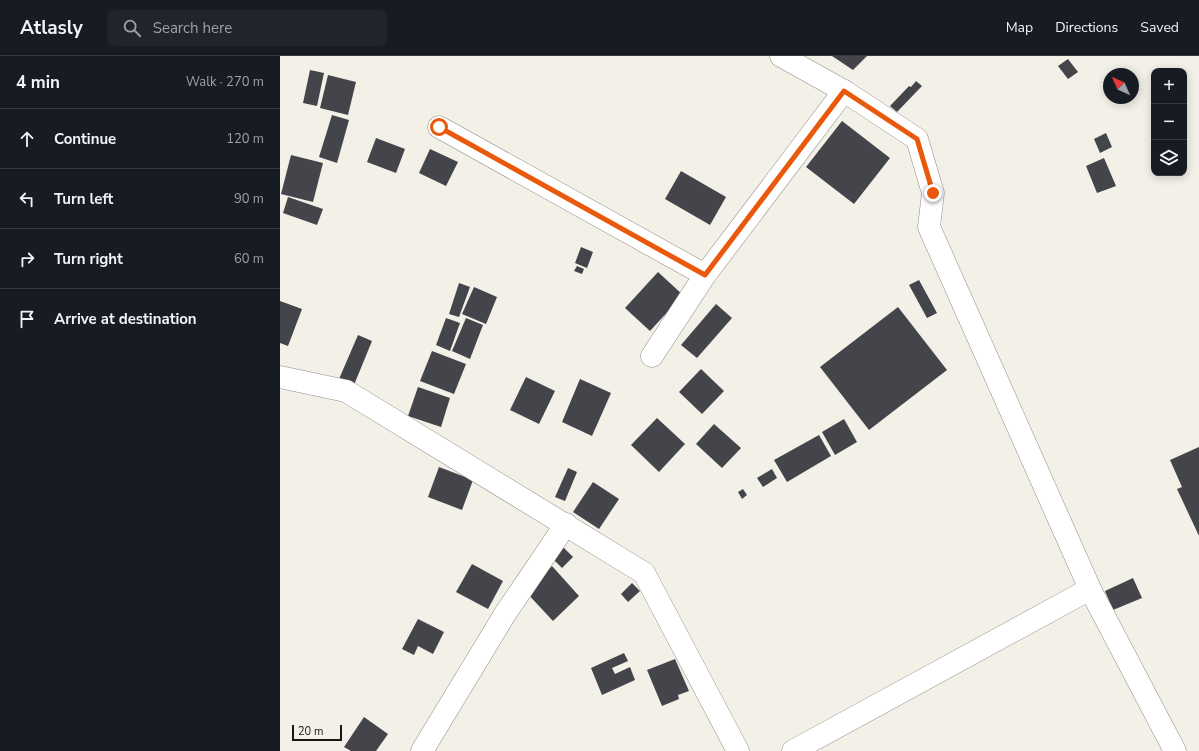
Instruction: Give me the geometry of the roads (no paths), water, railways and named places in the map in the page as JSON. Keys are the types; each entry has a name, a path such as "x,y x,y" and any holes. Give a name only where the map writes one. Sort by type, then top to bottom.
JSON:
{"street":[{"path":"781,56 844,91 917,139 933,193 929,226 1090,589 1175,751"},
{"path":"652,356 705,275 844,91"},
{"path":"439,127 705,275"},
{"path":"280,377 346,391 644,573 738,751"},
{"path":"422,751 504,614 566,524"},
{"path":"793,751 1090,589"}]}
